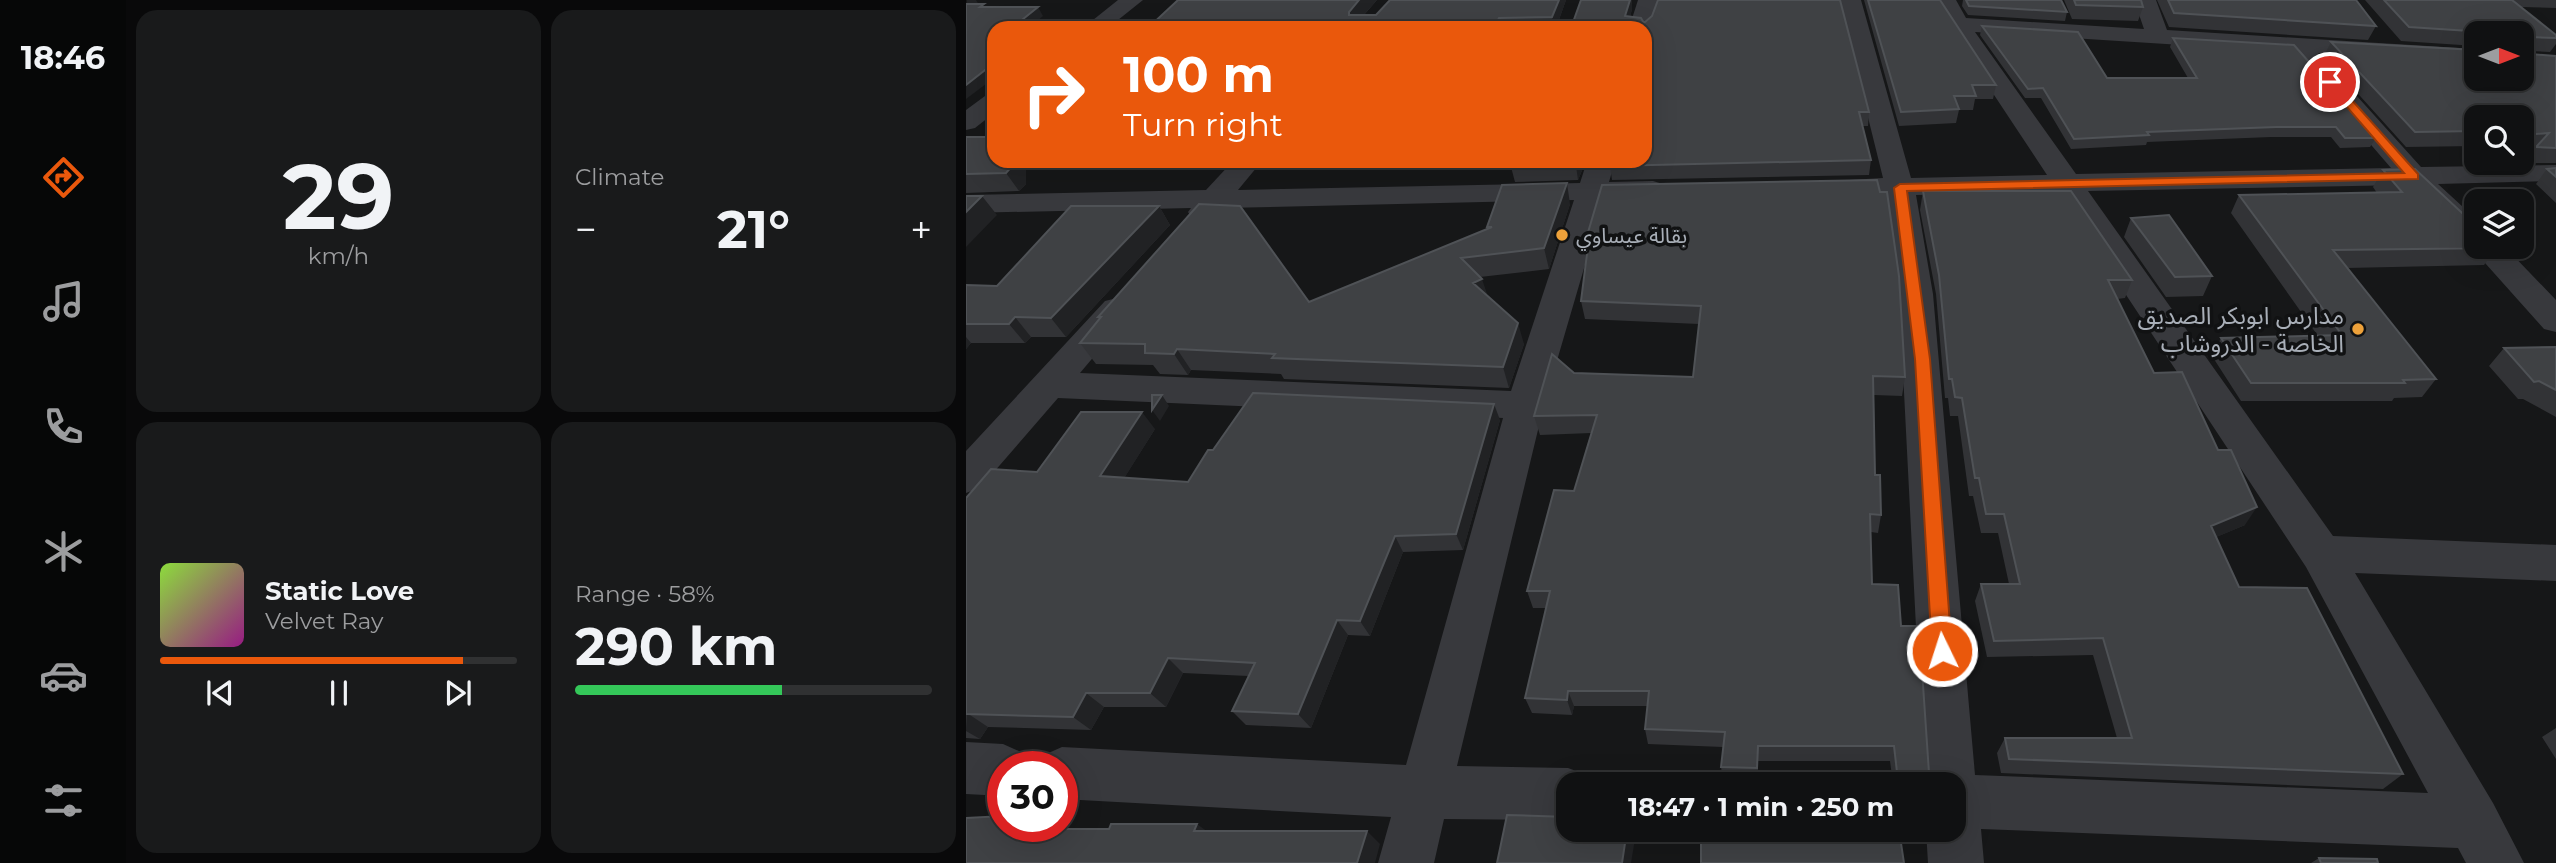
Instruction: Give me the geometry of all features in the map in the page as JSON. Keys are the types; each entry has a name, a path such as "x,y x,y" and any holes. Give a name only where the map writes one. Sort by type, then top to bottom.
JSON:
{"street":[{"path":"1104,21 1132,0"},
{"path":"1642,21 1648,0"},
{"path":"1850,0 1900,188 1923,359 1949,772"},
{"path":"2145,0 2158,35"},
{"path":"1951,12 2158,35 2464,56"},
{"path":"1951,12 2321,554 2485,842"},
{"path":"2377,30 2393,51"},
{"path":"2297,44 2413,176 2464,224"},
{"path":"966,122 987,106"},
{"path":"1186,232 1242,168"},
{"path":"1793,189 2556,173"},
{"path":"1406,863 1525,405 1597,176"},
{"path":"966,204 1213,201 1597,176 1686,190"},
{"path":"2499,259 2556,321"},
{"path":"966,477 1140,283"},
{"path":"1050,385 1525,405"},
{"path":"2321,554 2556,563"},
{"path":"966,768 987,769"},
{"path":"1078,774 1425,792 1556,794"},
{"path":"1966,802 2485,842"},
{"path":"1954,842 1956,863"}],"building":[{"path":"1178,0 1359,0 1349,15 1376,15 1390,0 1559,0 1552,17 1499,18 1498,21 1156,21"},
{"path":"1581,0 1630,0 1625,16 1641,18 1643,21 1574,21"},
{"path":"1658,0 1840,0 1869,112 1859,112 1871,160 1652,165 1652,21 1646,21 1652,16"},
{"path":"1868,0 1940,0 1996,85 1972,85 1976,96 1954,96 1959,109 1901,112"},
{"path":"1966,0 2061,0 2067,12 1969,6"},
{"path":"2074,0 2141,0 2143,7 2076,5"},
{"path":"2168,0 2356,0 2376,26 2174,13"},
{"path":"2384,0 2512,0 2556,35 2556,38 2534,37 2534,21 2464,21 2464,31 2409,27"},
{"path":"966,4 984,4 980,7 1038,7 1021,21 987,21 987,68 966,85"},
{"path":"1982,26 2078,32 2107,78 2197,78 2173,38 2294,45 2376,138 2345,138 2336,127 2276,127 2147,132 2149,135 2074,139 2043,88 2028,89"},
{"path":"2331,42 2464,49 2464,91 2534,91 2534,54 2556,56 2556,148 2536,147 2549,133 2534,134 2534,105 2464,105 2464,131 2415,132"},
{"path":"966,137 987,137 987,168 1010,168 1006,173 966,174"},
{"path":"2556,168 2556,177 2547,169"},
{"path":"2415,169 2464,215 2464,248 2333,250 2436,379 2403,380 2405,383 2251,383 2221,338 2342,335 2239,195 2402,192 2383,170"},
{"path":"1877,180 1880,192 1887,192 1899,276 1905,377 1873,376 1875,475 1880,475 1881,515 1870,514 1872,584 1898,585 1901,626 1919,626 1929,772 1897,772 1894,746 1758,746 1757,768 1721,767 1725,732 1645,729 1649,691 1568,691 1567,700 1525,698 1550,591 1527,591 1554,490 1574,491 1597,415 1534,416 1552,354 1574,373 1693,377 1701,306 1581,301 1588,246 1584,246 1602,185"},
{"path":"1567,183 1544,248 1461,258 1482,279 1473,283 1518,323 1503,367 1272,358 1275,354 1177,349 1174,354 1145,353 1145,344 1080,343 1101,317 1098,317 1199,204 1240,206 1309,302 1492,227 1487,227 1502,185"},
{"path":"1923,191 2071,191 2132,280 2108,280 2154,373 2182,372 2218,450 2231,450 2257,507 2211,526 2239,587 2307,588 2403,774 2009,759 2005,738 2132,738 2103,638 1994,641 1981,584 2020,584 2004,514 1986,514 1979,478 1975,478 1962,398 1955,397 1952,379 1949,379 1939,275"},
{"path":"966,196 982,196 966,212"},
{"path":"1071,206 1159,206 1051,318 1015,317 1009,324 966,324 966,285 997,286"},
{"path":"2169,215 2212,276 2175,277 2131,218"},
{"path":"2556,347 2556,390 2539,381 2534,382 2504,348"},
{"path":"1253,393 1494,404 1456,534 1395,536 1360,621 1337,620 1298,714 1232,711 1255,663 1168,658 1150,693 1086,693 1073,717 966,714 966,498 991,469 1037,472 1081,412 1142,412 1100,476 1188,482 1208,450 1213,450"},
{"path":"1152,395 1162,395 1152,410"},
{"path":"1507,815 1556,817 1556,842 1625,842 1622,863 1497,863"},
{"path":"987,817 987,842 1078,842 1078,829 1109,829 1111,824 1197,824 1194,831 1367,831 1357,863 966,863 966,818"},
{"path":"1701,842 1901,842 1904,863 1701,863"},
{"path":"2319,858 2377,859 2378,863 2321,863"}],"place":[{"name":"بقالة عيساوي","path":"1562,235"},
{"name":"مدارس ابوبكر الصديق الخاصة - الدروشاب","path":"2358,329"}],"route":[{"path":"1942,651 1923,359 1900,188 2413,176 2330,82"}]}
